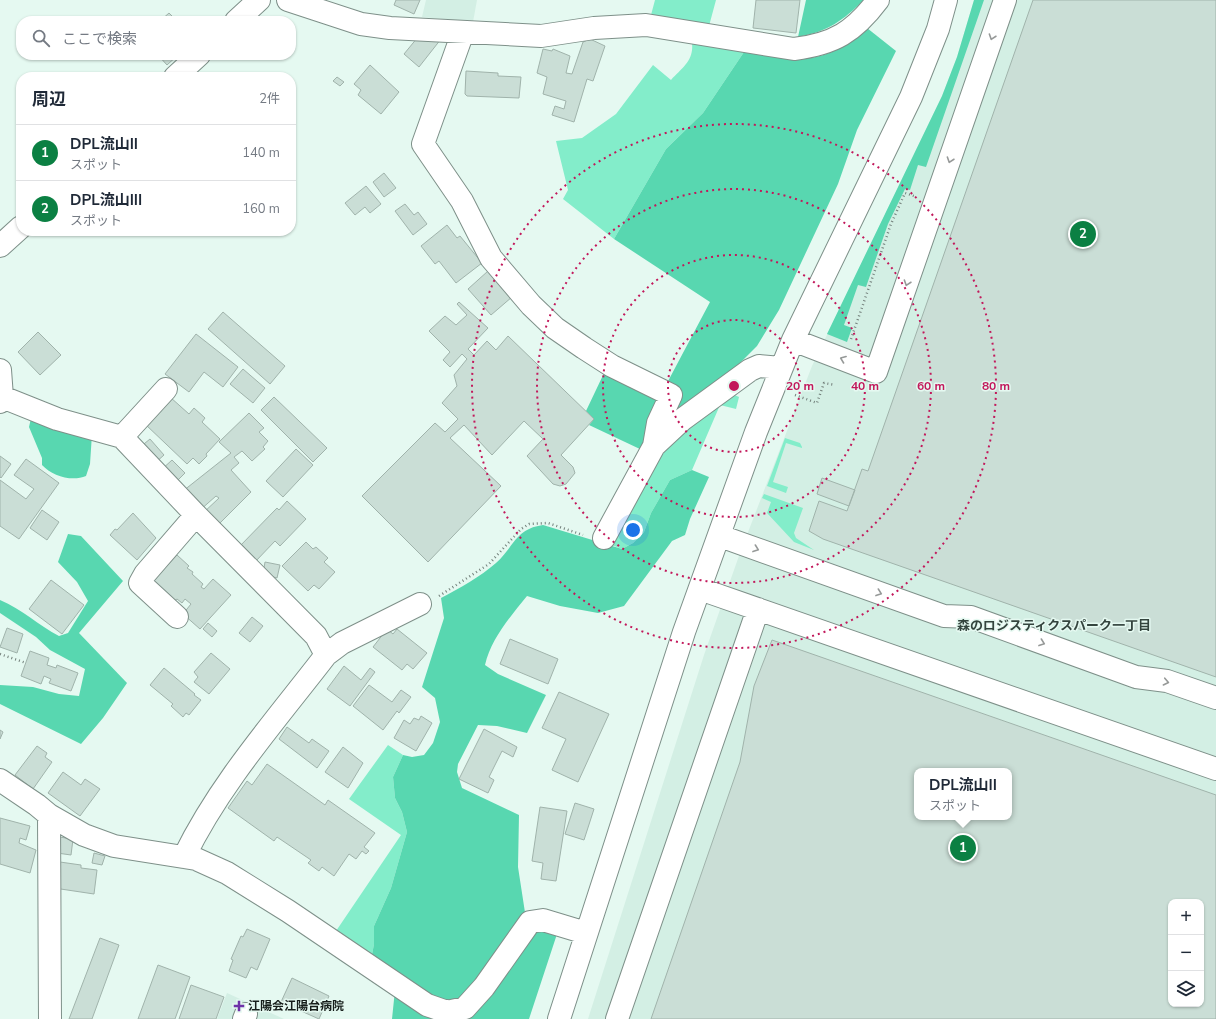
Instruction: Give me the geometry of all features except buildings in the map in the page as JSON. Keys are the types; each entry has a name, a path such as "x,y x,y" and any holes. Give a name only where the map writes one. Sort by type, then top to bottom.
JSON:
{"street":[{"path":"241,16 259,0"},
{"path":"288,0 360,24 541,36 594,28 646,25 794,49 817,46 835,39 854,27 878,0"},
{"path":"559,1019 654,721 700,589 781,368 911,97 938,29 946,0"},
{"path":"794,340 876,372 1005,0"},
{"path":"463,32 423,144 462,201 491,258 531,305 555,328 584,348 612,366 670,395 658,423 654,446"},
{"path":"180,72 194,60"},
{"path":"0,246 16,232"},
{"path":"604,538 654,446 683,419 750,370 759,366 781,368"},
{"path":"0,370 1,399 57,419 122,437 295,617 316,636 326,655"},
{"path":"122,437 166,389"},
{"path":"177,617 140,583 145,574 196,515"},
{"path":"720,536 944,616 971,617 1136,677 1167,681 1216,698"},
{"path":"700,589 1216,769"},
{"path":"184,857 196,832 230,778 326,655 342,643 420,604"},
{"path":"617,1019 758,609"},
{"path":"0,780 37,805 48,815 84,834 114,846 196,859 227,873 288,911 426,1005 447,1012 465,1008 484,988 530,922 543,920 586,933"},
{"path":"48,815 50,1019"}],"path":[{"path":"850,343 891,224 905,194 918,197"},
{"path":"794,395 817,403 824,383 835,385"},
{"path":"420,604 456,586 489,564 521,530 529,524 548,523 586,536 604,538"},
{"path":"0,654 26,663"}],"shaded area":[{"path":"426,0 477,0 473,22 422,17"},
{"path":"974,0 1216,0 1216,1019 588,1019 704,655 740,553 812,366 942,96 957,57"},
{"name":"江陽会江陽台病院","path":"227,993 284,1019 217,1019"}],"green space":[{"path":"655,0 716,0 709,26 651,15"},
{"path":"806,0 864,0 849,14 827,28 809,35 798,37"},
{"path":"974,0 984,0 926,167 918,165 910,190 905,189 888,224 866,287 858,285 844,325 852,328 847,342 827,334 942,96 957,57"},
{"path":"867,28 896,51 857,130 838,184 779,310 757,346 730,373 687,402 663,421 666,385 710,302 614,239 666,149 703,113 744,52 780,58 809,58 823,55 837,49 851,41"},
{"path":"692,43 744,52 703,113 666,149 614,239 563,199 568,190 556,141 582,138 616,114 653,65 671,80 683,68 689,59 691,55"},
{"path":"605,371 662,402 642,450 589,425 594,419 586,411"},
{"path":"730,393 739,397 736,409 720,405 692,470 670,480 651,513 644,532 633,543 622,549 609,544 662,450"},
{"path":"32,414 92,434 90,464 86,476 80,478 62,477 46,469 42,465 42,458 29,427"},
{"path":"785,438 800,443 802,447 786,443 773,482 788,487 786,493 767,486"},
{"path":"692,470 709,477 690,519 685,535 672,541 624,606 598,613 560,606 527,596 496,637 485,665 498,674 546,695 527,733 497,726 478,725 458,764 457,772 462,788 519,815 518,867 526,919 468,996 445,1004 371,960 374,944 374,926 391,888 407,832 402,812 395,798 393,777 403,755 412,757 424,755 433,743 440,722 435,698 422,687 444,618 441,598 470,582 490,568 502,557 521,534 534,527 543,525 622,549 633,543 644,532 651,513 670,480"},
{"path":"764,494 803,508 794,533 796,538 814,550 794,542 767,513 771,502 762,498"},
{"path":"68,534 81,536 123,581 79,633 127,683 103,718 81,744 0,704 0,685 33,687 59,694 79,696 85,669 50,650 36,637 0,613 0,600 16,608 59,636 68,633 88,601 77,582 58,562"},
{"path":"388,745 403,755 393,777 395,798 402,812 407,832 391,888 374,926 374,944 371,960 334,934 401,835 349,799"},
{"path":"537,928 557,934 529,1019 392,1019 395,990 454,1017"}],"place":[{"name":"DPL流山III","path":"1083,234"},
{"name":"DPL流山II","path":"963,848"},
{"name":"江陽会江陽台病院","path":"239,1006"}],"district":[{"name":"森のロジスティクスパーク一丁目","path":"1054,625"}]}
